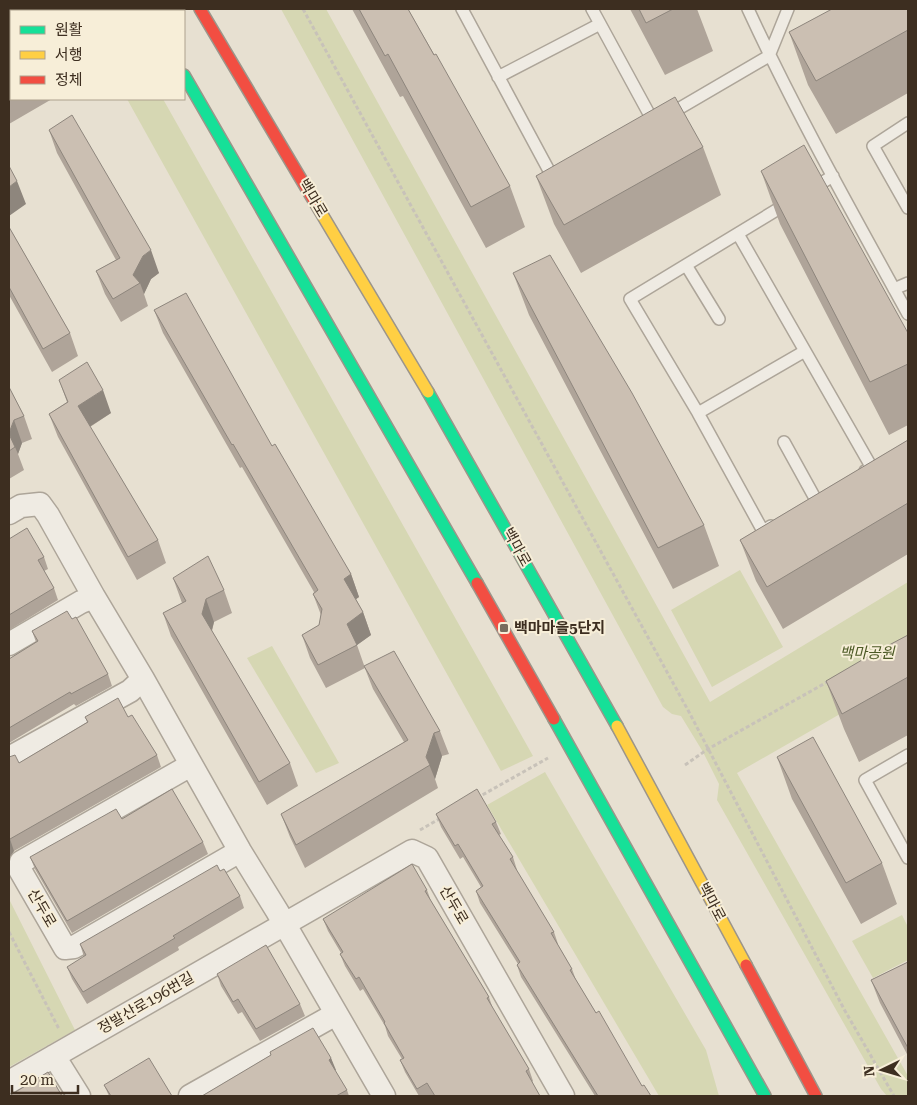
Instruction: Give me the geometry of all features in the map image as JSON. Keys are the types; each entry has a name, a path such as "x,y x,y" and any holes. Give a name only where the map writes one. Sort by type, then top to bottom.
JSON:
{"main road":[{"name":"백마로","path":"200,9 451,430 642,771 816,1096"},
{"path":"185,77 407,459 592,786 764,1096"}],"street":[{"path":"9,513 21,506 40,504 48,514 240,850 384,1096"},
{"path":"9,644 81,602 94,597"},
{"path":"9,758 130,691 143,678"},
{"name":"산두로","path":"191,765 21,862 20,870 65,948 74,947 240,850"},
{"name":"산두로","path":"284,925 412,851 427,858 563,1096"},
{"name":"정발산로196번길","path":"9,1082 284,925"},
{"path":"190,1096 336,1014"},
{"path":"54,1056 79,1096"}],"lane":[{"path":"462,9 554,181 562,176"},
{"path":"592,9 649,126 769,56 788,9"},
{"path":"748,9 769,56 908,314"},
{"path":"498,77 600,24"},
{"path":"908,123 873,146 908,208"},
{"path":"778,522 763,531 698,413 630,299 833,176"},
{"path":"738,234 872,468 856,477"},
{"path":"686,265 720,318"},
{"path":"894,289 908,283"},
{"path":"698,413 805,351"},
{"path":"784,442 816,500"},
{"path":"908,755 865,780 908,858"}],"path":[{"path":"302,9 675,686 844,1009 894,1096"},
{"path":"685,765 708,749 830,680"},
{"path":"471,801 548,757"},
{"path":"420,830 446,816"},
{"path":"9,932 60,1030"}],"green space":[{"name":"백마공원","path":"281,9 326,9 710,702 908,582 908,675 737,773 908,1076 908,1096 887,1096 881,1089 717,800 719,784 703,752 681,716 672,714 663,707"},
{"path":"128,100 164,100 533,756 501,771"},
{"path":"740,570 783,647 712,687 671,610"},
{"path":"272,646 339,763 316,773 247,658"},
{"path":"545,772 706,1050 719,1096 659,1096 487,805"},
{"path":"9,899 75,1030 9,1067"},
{"path":"902,915 908,927 908,960 873,978 852,941"}],"building":[{"path":"359,9 408,9 434,55 436,54 510,186 471,207 388,54 385,56"},
{"path":"639,9 673,9 646,23"},
{"path":"832,9 908,9 908,30 816,81 789,32"},
{"path":"9,52 10,52 9,96"},
{"path":"675,97 703,147 564,225 536,176"},
{"path":"72,115 151,250 143,256 133,275 140,283 113,299 96,271 120,258 49,130"},
{"path":"804,145 908,333 908,364 870,382 761,171"},
{"path":"9,166 17,181 9,187"},
{"path":"9,227 70,333 43,349 9,287"},
{"path":"550,255 632,393 704,525 658,548 513,273"},
{"path":"186,293 272,446 275,444 351,574 344,579 363,612 347,624 357,645 318,665 302,635 319,625 322,609 313,594 318,590 154,310"},
{"path":"87,362 103,390 78,406 158,540 128,557 49,414 68,402 59,380"},
{"path":"9,387 24,416 14,420 9,433"},
{"path":"9,434 15,447 9,451"},
{"path":"908,440 908,503 767,587 740,540"},
{"path":"27,528 44,557 38,560 54,588 9,615 9,539"},
{"path":"208,556 224,590 206,599 202,614 290,763 259,782 163,613 186,601 173,578"},
{"path":"67,611 72,619 76,617 108,674 71,694 70,692 9,728 9,659 38,641 32,631"},
{"path":"908,635 908,677 842,714 826,681"},
{"path":"394,651 440,731 434,733 426,757 430,765 296,845 281,814 408,740 364,666"},
{"path":"118,698 128,717 132,715 157,755 9,840 9,757 15,755 19,763 88,722 85,717"},
{"path":"813,737 882,863 846,883 777,757"},
{"path":"172,789 203,842 67,921 30,857 116,809 122,819"},
{"path":"477,789 496,822 492,824 513,857 510,859 554,932 551,933 572,969 570,970 596,1013 599,1011 642,1086 644,1085 651,1096 598,1096 517,965 520,962 476,891 483,886 458,844 455,846 436,814"},
{"path":"412,864 427,890 425,891 489,997 487,998 529,1069 526,1071 540,1096 435,1096 427,1083 417,1089 400,1060 404,1058 385,1022 359,977 356,979 340,954 343,952 323,919"},
{"path":"217,865 220,871 224,869 240,896 173,936 175,938 83,992 67,967 86,955 80,944"},
{"path":"266,945 300,1004 256,1029 238,999 233,1002 217,974"},
{"path":"908,962 908,1048 871,980"},
{"path":"313,1028 347,1090 336,1096 202,1096 271,1055 270,1052"},
{"path":"149,1058 172,1096 111,1096 104,1085"},
{"path":"48,1072 62,1096 9,1096"}],"traffic: fast":[{"path":"185,77 477,583"},
{"path":"428,392 617,726"},
{"path":"554,719 765,1096"}],"traffic: slow":[{"path":"314,201 428,392"},
{"path":"617,726 746,965"}],"traffic: jam":[{"path":"200,9 314,201"},
{"path":"477,583 554,719"},
{"path":"746,965 816,1096"}],"place":[{"name":"백마마을5단지","path":"504,628"}]}
